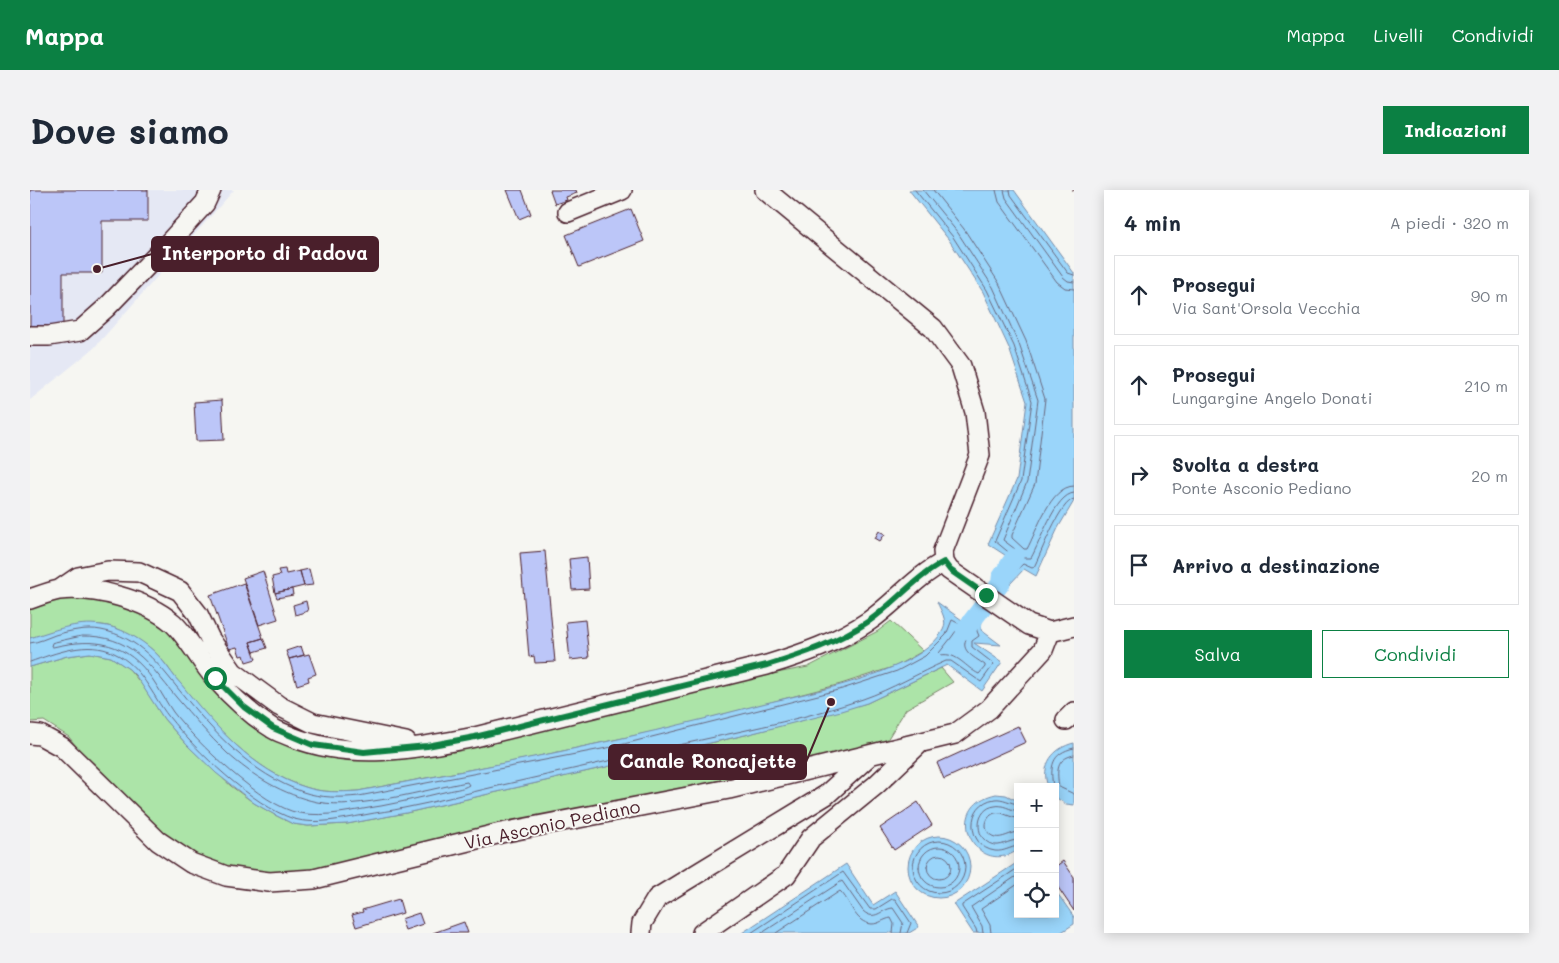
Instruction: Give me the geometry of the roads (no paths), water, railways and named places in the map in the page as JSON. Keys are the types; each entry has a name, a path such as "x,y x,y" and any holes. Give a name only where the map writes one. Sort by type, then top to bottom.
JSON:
{"street":[{"path":"30,336 49,336 80,331 106,308 164,248 205,203 211,190"},
{"path":"568,212 622,190"},
{"path":"765,190 933,328 961,366 976,412 980,455 943,551 944,562 950,570 1029,625 1050,632 1074,626"},
{"path":"30,599 58,590 87,589 113,594 146,607 173,624 215,678 244,707 273,728 313,745 364,752 427,746 485,735 767,665 803,654 842,637 870,620 929,570 944,562"},
{"path":"58,590 78,576 108,571 139,572 180,590 198,614 210,638 233,672 279,706 313,723 427,746"},
{"name":"Via Asconio Pediano","path":"30,734 40,735 62,747 158,841 191,863 226,876 269,882 314,879 501,833 729,789 955,734 989,709 1043,650 1050,632"},
{"path":"702,933 786,875 811,838 876,785 921,742"},
{"path":"641,933 642,923 657,898 826,795 872,754"}],"water":[{"path":"909,190 1014,190 1074,273 1074,501 1058,528 1036,576 1024,569 1010,584 1001,578 1008,557 988,544 1017,479 1027,402 1009,348 983,292 949,240"},
{"path":"937,602 962,620 979,609 983,611 981,630 1001,645 974,643 1002,662 982,691 947,665 867,703 841,711 406,813 347,824 308,826 293,824 254,803 216,773 187,745 164,719 136,676 111,657 90,653 67,656 30,667 30,638 65,627 83,624 109,626 126,632 143,642 157,654 221,730 236,745 268,770 286,780 311,789 331,792 358,791 606,742 861,679 908,660 934,642 943,630 945,623"},
{"path":"1074,743 1074,805 1066,804 1059,800 1059,783 1047,783 1046,779 1047,765 1050,759 1054,753"},
{"path":"996,794 1006,795 1014,799 1014,852 1002,856 989,855 978,848 970,837 967,825 970,812 979,801"},
{"path":"939,836 951,838 961,845 968,855 970,867 968,879 961,889 951,896 939,898 927,896 917,889 910,879 908,867 910,855 917,845 927,838"},
{"path":"846,864 873,905 895,891 919,927 909,933 742,933"},
{"path":"1014,865 1014,918 1059,918 1059,896 1074,917 1074,924 1060,933 973,933 954,904"}],"waterway":[{"path":"965,630 1001,583 1001,578 1014,558"}],"place":[{"name":"Interporto di Padova","path":"97,269"},
{"name":"Canale Roncajette","path":"831,702"}]}
